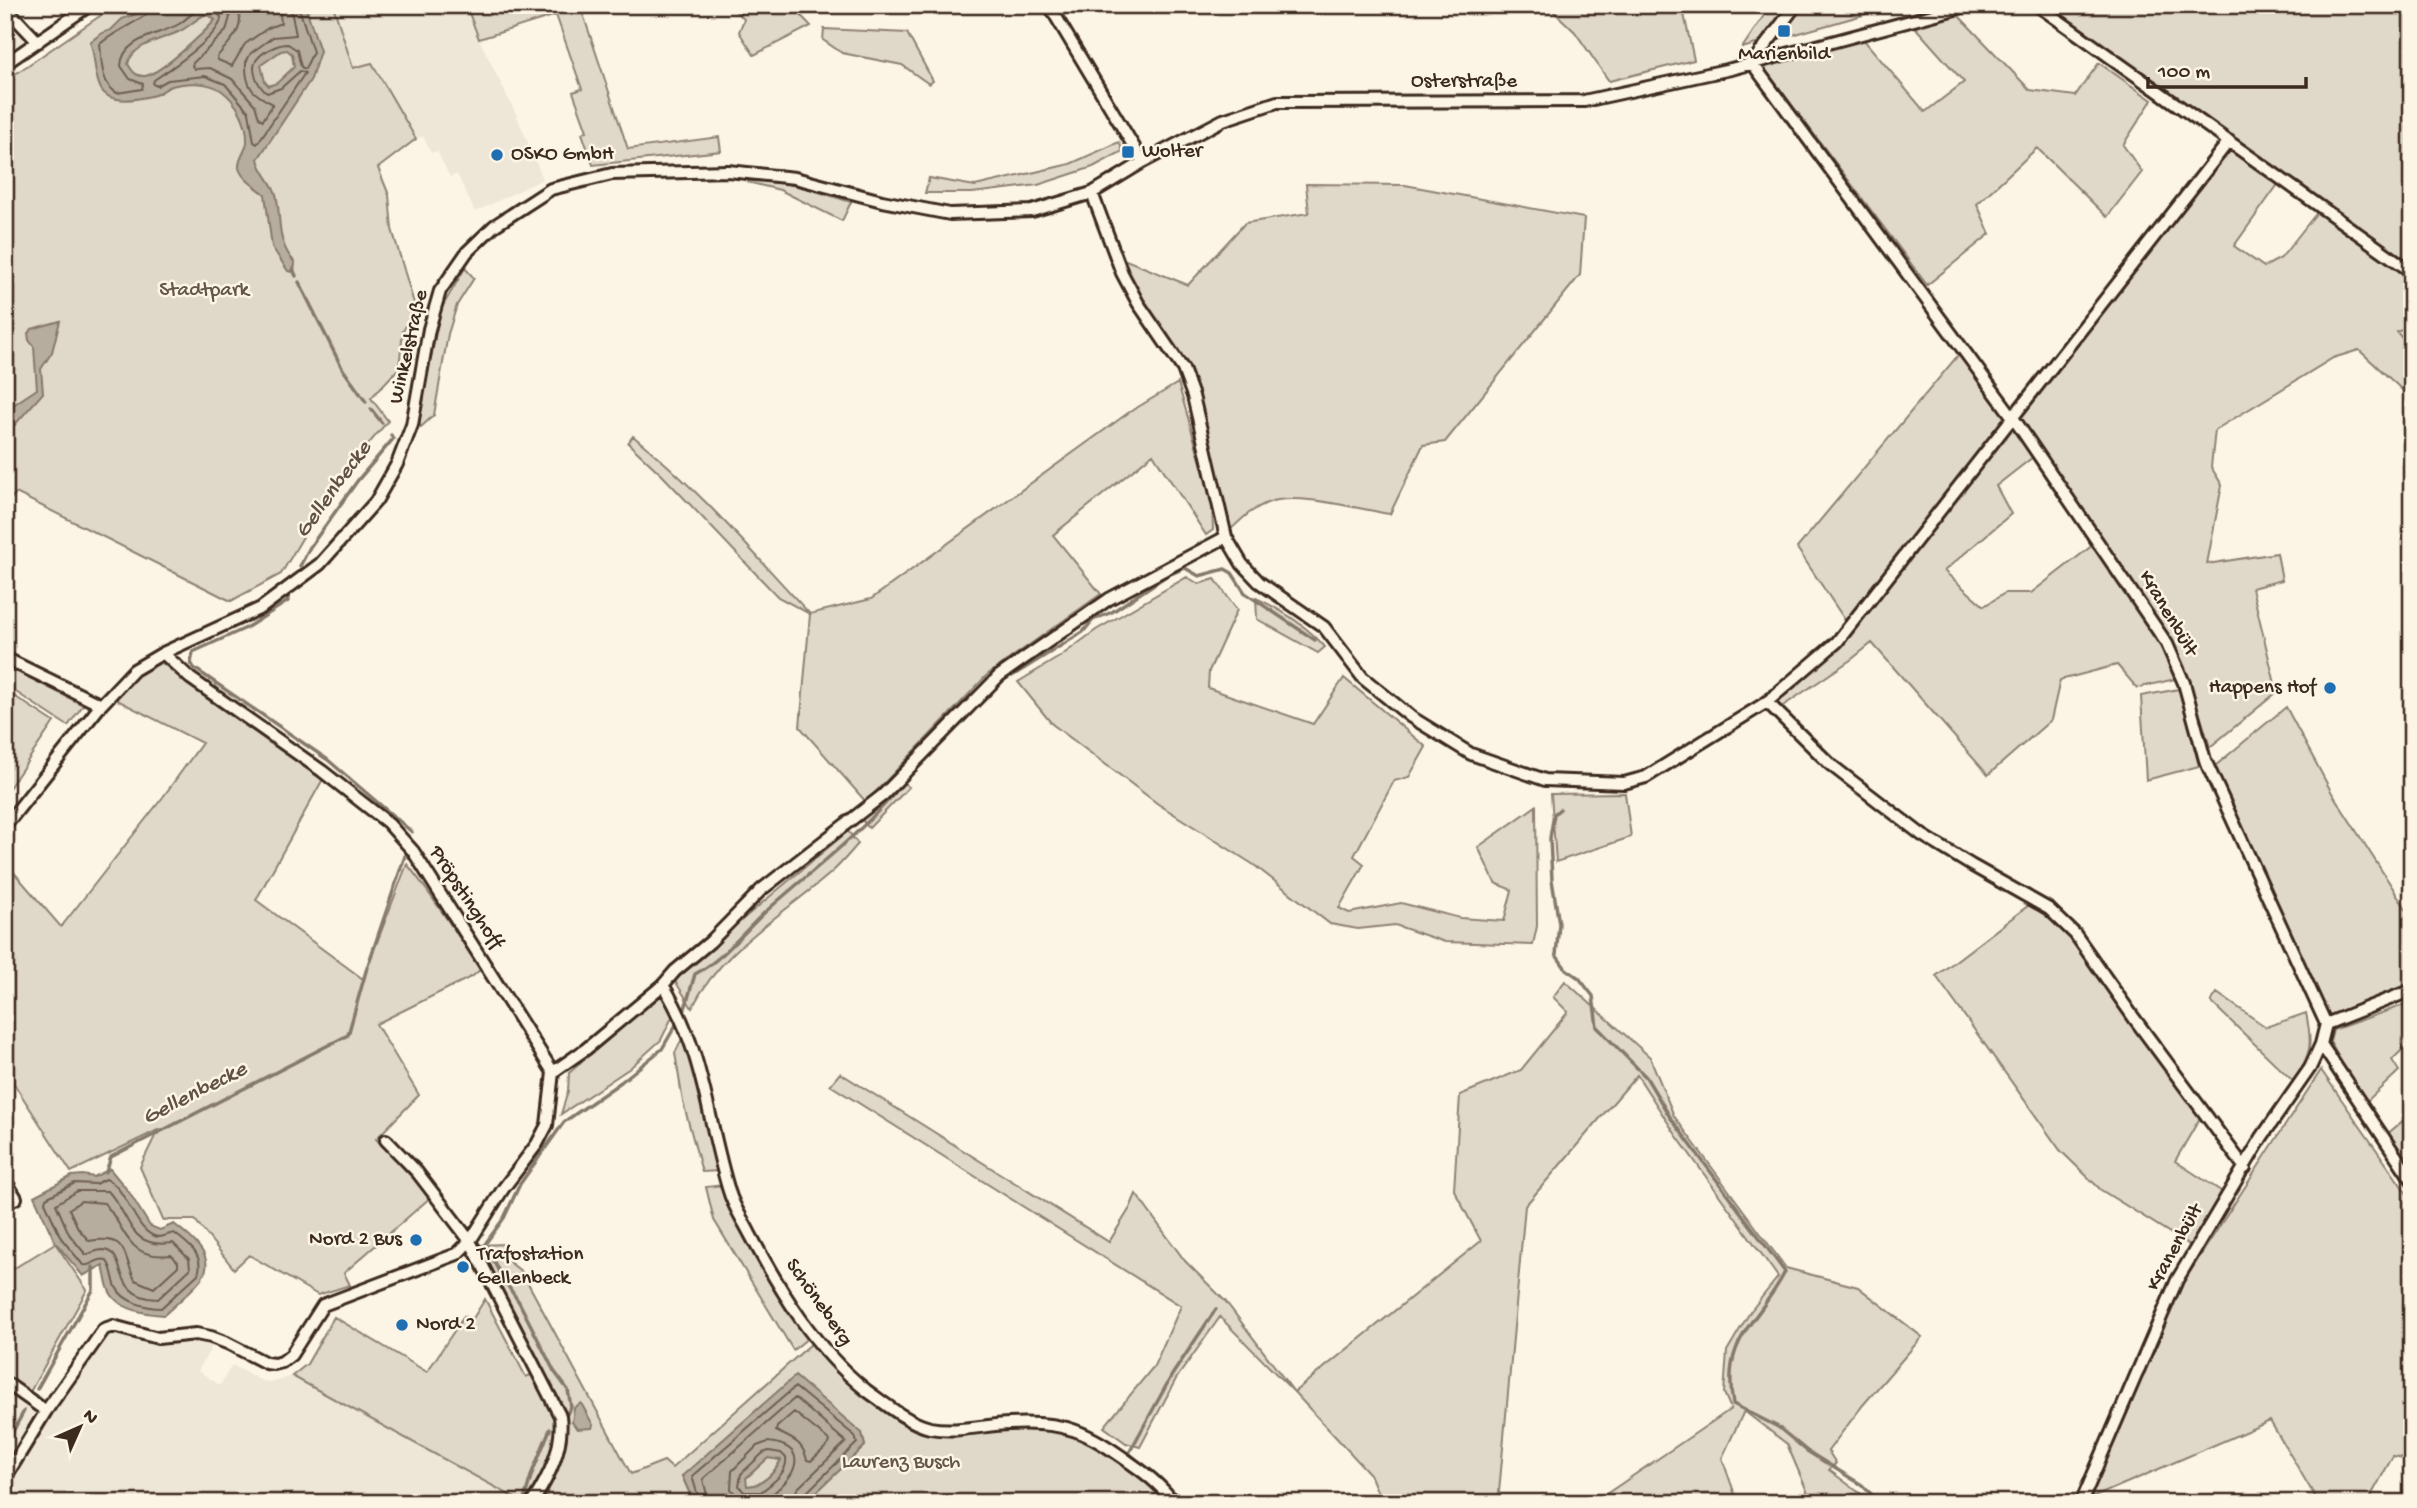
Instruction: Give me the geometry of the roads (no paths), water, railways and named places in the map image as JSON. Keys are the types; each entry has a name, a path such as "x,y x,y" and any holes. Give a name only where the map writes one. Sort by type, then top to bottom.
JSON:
{"street":[{"path":"5,64 90,5"},
{"path":"1049,5 1143,162"},
{"path":"1752,63 1796,5"},
{"name":"Osterstraße","path":"1143,162 1223,120 1277,102 1584,101 1731,69 1970,5"},
{"path":"2037,5 2412,272"},
{"path":"5,7 38,41"},
{"name":"Kranenbült","path":"1752,63 2012,416 2167,644 2184,683 2205,761 2326,1024 2321,1044 2310,1068 2262,1137 2177,1280 2081,1503"},
{"path":"1092,192 1122,273 1138,303 1183,369 1193,396 1226,537 1242,564 1259,582 1324,627 1363,678 1411,717 1471,754 1545,780 1624,783 1646,777 1767,702 1837,642 2229,141"},
{"name":"Winkelstraße","path":"5,826 101,705 134,670 163,653 261,608 320,564 376,501 397,464 412,425 429,329 440,291 467,252 494,226 551,189 612,174 728,171 795,178 882,201 950,214 1032,211 1092,192 1143,162"},
{"path":"5,1478 46,1411 104,1329 113,1326 158,1338 195,1334 211,1337 265,1363 274,1364 291,1355 323,1305 457,1254 470,1241 503,1189 537,1144 547,1125 553,1072 586,1049 663,985 761,890 883,795 999,676 1109,599 1226,537"},
{"name":"Pröpstinghoff","path":"163,653 190,678 322,771 387,822 413,851 553,1072"},
{"path":"5,657 101,705"},
{"path":"1767,702 1831,765 1922,835 2049,909 2075,933 2245,1168"},
{"name":"Schöneberg","path":"663,985 675,1004 696,1056 730,1194 762,1256 813,1338 828,1356 867,1390 910,1419 930,1428 1011,1423 1057,1425 1086,1433 1152,1478 1174,1503"},
{"path":"2326,1024 2412,990"},
{"path":"2321,1044 2412,1180"},
{"path":"386,1140 417,1172 470,1241 560,1416 562,1436 545,1483 532,1503"},
{"path":"5,1180 16,1198 5,1204"},
{"path":"5,1381 46,1411"}],"water":[{"path":"148,5 305,5 320,51 311,79 258,159 276,194 282,238 295,263 294,272 288,271 272,247 265,194 246,179 239,168 246,145 246,128 232,101 222,91 210,85 189,83 169,87 155,95 118,99 105,94 101,89 90,42 111,30 122,19 136,14","holes":["204,15 215,20 171,61 145,76 131,69 128,64 136,51 183,29","287,50 292,54 294,67 277,83 269,86 265,82 261,65 281,51"]},
{"path":"60,321 52,352 41,369 43,393 12,428 5,432 5,405 13,405 37,389 34,347 28,333 32,329"},
{"path":"110,1169 129,1192 150,1226 160,1230 174,1224 191,1238 202,1251 206,1261 200,1281 164,1315 150,1314 121,1304 111,1294 103,1265 83,1276 55,1242 34,1196 72,1176 94,1177"},
{"path":"795,1376 862,1433 865,1446 805,1503 694,1503 682,1476","holes":["768,1458 781,1460 767,1478 758,1484 747,1486 746,1478"]},
{"path":"581,1403 593,1425 592,1428 577,1429 572,1422 574,1408"}],"waterway":[{"name":"Gellenbecke","path":"293,269 296,276"},
{"name":"Gellenbecke","path":"299,282 342,368 366,402"},
{"name":"Gellenbecke","path":"371,409 382,423"},
{"name":"Gellenbecke","path":"300,566 310,547 358,480 393,439 391,435"},
{"path":"1012,676 1083,632 1093,620 1112,612 1166,576 1185,568 1199,576 1225,569 1232,573 1245,593 1315,640"},
{"name":"Gellenbecke","path":"289,597 288,601 246,628 193,652 191,663 194,668 328,760 412,832"},
{"path":"1346,647 1361,666"},
{"path":"684,1012 695,974 723,954 763,914 854,835 904,782"},
{"path":"1560,809 1554,814 1550,838 1552,880 1559,924 1556,955 1593,996 1597,1027 1646,1077 1670,1117 1785,1272 1737,1346 1732,1362 1733,1404 1778,1427 1807,1451 1862,1485 1880,1503"},
{"name":"Gellenbecke","path":"106,1172 111,1157 348,1035 366,971 405,856"},
{"path":"566,1415 571,1407 568,1390 554,1371 519,1302 501,1276 485,1244 504,1218 520,1184 564,1122 662,1049 677,1023"},
{"name":"Gellenbecke","path":"37,1389 93,1290 93,1267"},
{"path":"1151,1472 1129,1453 1172,1375 1216,1309"},
{"name":"Gellenbecke","path":"5,1446 24,1411"},
{"path":"523,1503 550,1429"},
{"path":"1170,1489 1178,1497"}],"place":[{"name":"Marienbild","path":"1784,31"},
{"name":"Wolter","path":"1128,152"},
{"name":"OSKO GmbH","path":"497,155"},
{"name":"Happens Hof","path":"2330,688"},
{"name":"Nord 2 Bus","path":"416,1240"},
{"name":"Trafostation Gellenbeck","path":"463,1267"},
{"name":"Nord 2","path":"402,1325"}],"park label":[{"name":"Stadtpark","path":"204,291"},
{"name":"Laurenz Busch","path":"901,1463"}]}
